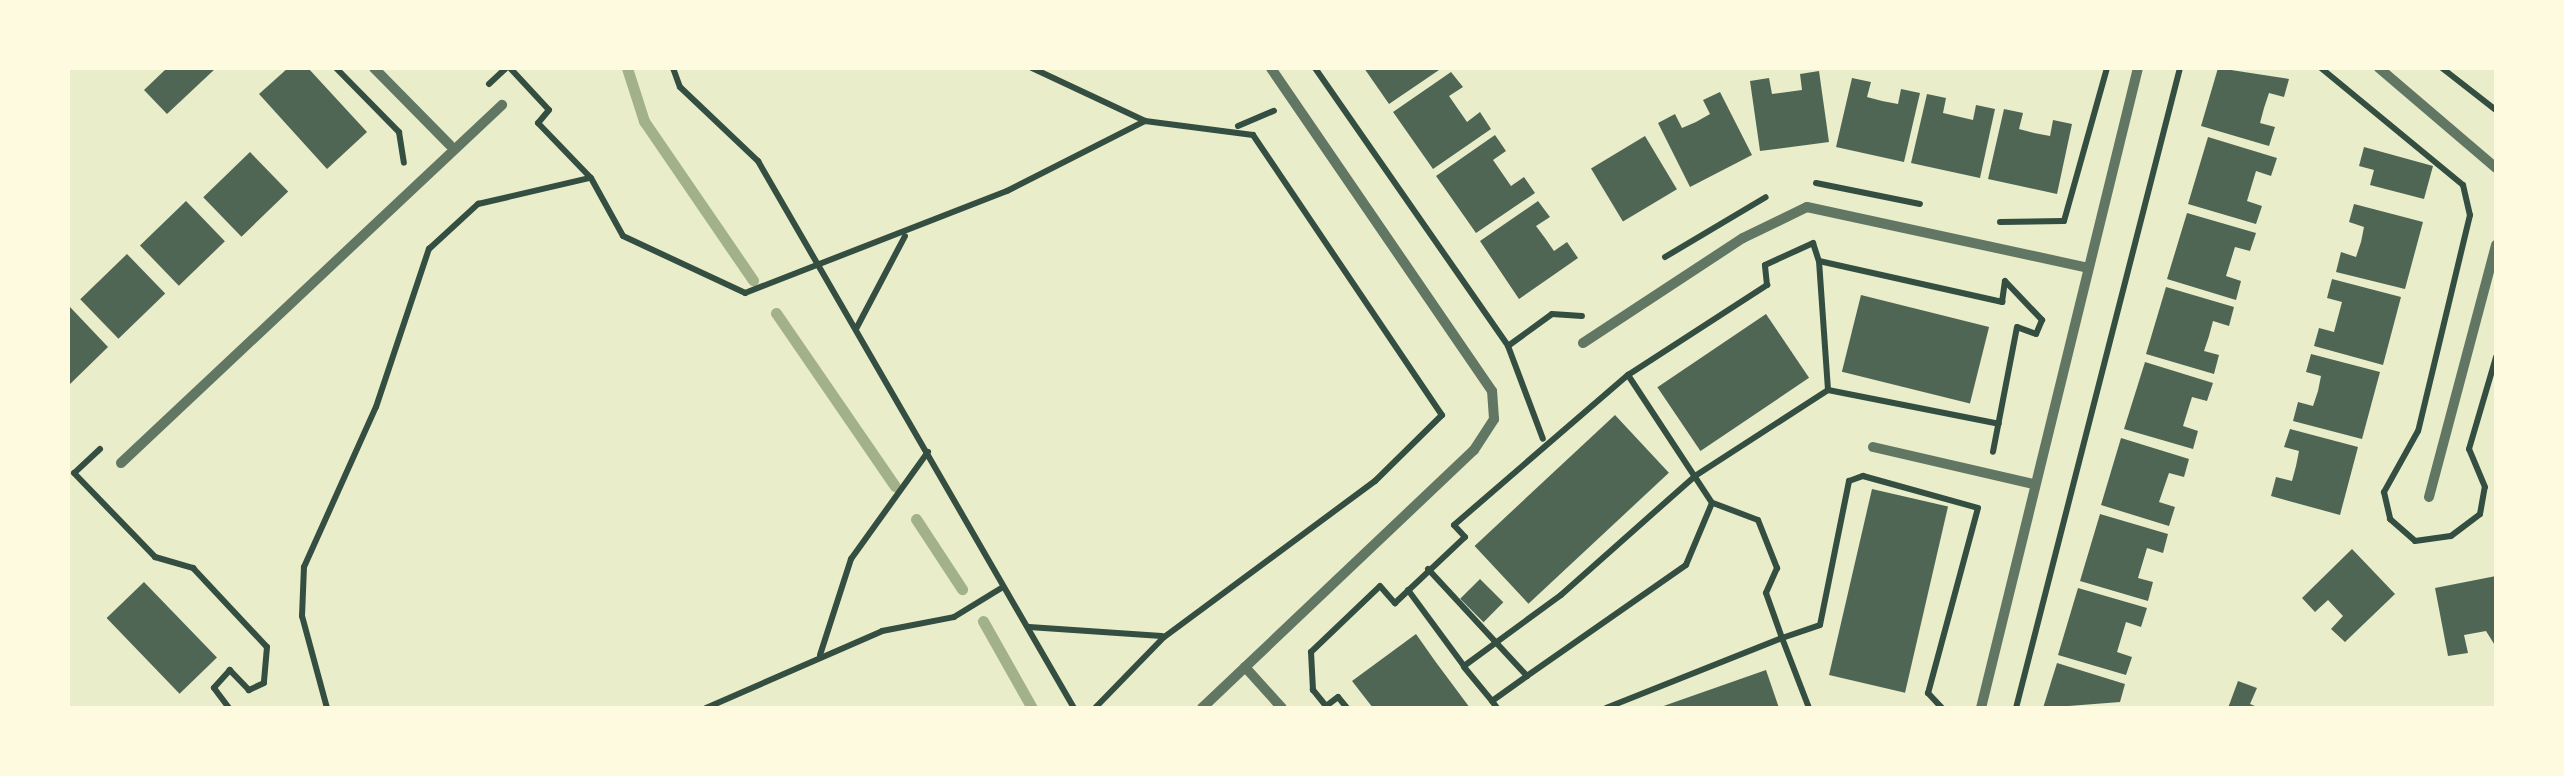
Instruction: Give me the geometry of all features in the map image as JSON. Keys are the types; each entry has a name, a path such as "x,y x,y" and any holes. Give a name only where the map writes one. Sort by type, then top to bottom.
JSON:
{"street":[{"path":"374,68 450,145"},
{"path":"1202,708 1474,450 1494,419 1492,392 1272,68"},
{"path":"1982,708 2085,267 2138,68"},
{"path":"2379,68 2496,168"},
{"path":"121,463 450,145 502,105"},
{"path":"1582,342 1743,238 1807,208 2085,267"},
{"path":"2428,497 2496,246"},
{"path":"1873,448 2034,484"},
{"path":"1246,666 1282,708"}],"path":[{"path":"336,68 399,132 408,158 400,170"},
{"path":"484,89 508,68 549,110 538,123 591,178 623,236 727,291 817,268 906,234 1146,121"},
{"path":"672,68 680,86 758,161 817,268 929,451 1074,708"},
{"path":"1032,68 1146,121 1237,127 1253,134 1442,415 1375,482 1164,636 1095,708"},
{"path":"1316,68 1356,128"},
{"path":"2016,708 2180,68"},
{"path":"2321,68 2463,185 2470,215 2418,431 2384,492 2390,518 2415,541 2452,536 2480,514 2485,487 2469,450 2496,357"},
{"path":"2442,68 2496,110"},
{"path":"1237,127 1274,110"},
{"path":"327,708 302,616 304,567 376,407 429,249 478,204 591,178"},
{"path":"856,329 906,234"},
{"path":"1347,708 1338,696 1326,706 1314,690 1311,652 1380,586 1395,603 1465,537 1454,525 1543,439 1628,375 1767,285 1765,264 1814,243 1819,261 1828,390"},
{"path":"1819,261 2002,302 2005,281 2031,302 2042,320 2036,334 2018,327 1992,457"},
{"path":"1508,346 1526,377 1543,439"},
{"path":"1628,375 1712,502 1758,520 1777,568 1766,594 1810,708"},
{"path":"1464,666 1561,596 1694,476 1828,390 1998,424"},
{"path":"118,433 74,473 155,557 193,568 268,647 264,683 250,690 230,670 214,688 229,708"},
{"path":"820,656 851,558 929,451"},
{"path":"1606,708 1820,625 1849,481 1863,476 1978,508 1928,693 1942,708"},
{"path":"1492,701 1686,565 1712,502"},
{"path":"1428,570 1527,676"},
{"path":"706,708 820,656 954,617 1003,587"},
{"path":"1408,589 1498,708"},
{"path":"1028,627 1164,636"}],"building":[{"path":"167,68 216,68 167,114 144,90"},
{"path":"288,68 308,68 367,132 327,169 259,94"},
{"path":"1364,68 1442,68 1389,104"},
{"path":"2218,68 2289,79 2284,97 2269,93 2264,108 2260,123 2275,127 2269,146 2201,126"},
{"path":"1819,71 1829,142 1760,151 1750,81 1769,78 1772,94 1802,90 1800,74"},
{"path":"1451,72 1463,87 1449,96 1467,122 1480,112 1491,129 1433,169 1393,112"},
{"path":"1852,78 1871,82 1867,97 1882,101 1898,104 1901,89 1920,93 1904,162 1836,147"},
{"path":"1720,92 1752,155 1690,187 1658,123 1675,114 1682,128 1696,122 1710,114 1703,100"},
{"path":"1927,94 1946,98 1943,113 1973,120 1976,105 1995,109 1980,178 1911,163"},
{"path":"2004,109 2023,113 2019,129 2034,133 2050,136 2053,120 2072,124 2057,194 1988,179"},
{"path":"1495,135 1506,151 1493,160 1511,186 1524,177 1535,193 1476,233 1436,176"},
{"path":"1645,136 1677,189 1623,222 1591,168"},
{"path":"2208,137 2277,158 2271,176 2256,171 2247,201 2262,206 2256,224 2188,204"},
{"path":"2364,147 2433,166 2424,199 2370,185 2374,170 2359,166"},
{"path":"250,152 288,192 241,237 203,197"},
{"path":"186,201 225,241 179,286 140,245"},
{"path":"1538,201 1550,217 1536,226 1554,251 1567,242 1578,258 1519,299 1480,241"},
{"path":"2354,204 2423,222 2405,289 2336,272 2341,252 2356,257 2361,242 2364,227 2349,222"},
{"path":"2187,213 2256,233 2250,251 2235,247 2226,276 2241,281 2236,300 2167,279"},
{"path":"127,254 165,294 118,339 80,299"},
{"path":"2332,279 2401,297 2383,365 2314,346 2319,328 2334,332 2342,302 2327,298"},
{"path":"2166,287 2234,307 2229,326 2213,321 2204,351 2219,355 2214,374 2146,354"},
{"path":"1861,295 1989,327 1970,404 1842,372"},
{"path":"68,309 108,347 68,386"},
{"path":"1766,314 1809,378 1700,451 1657,387"},
{"path":"2311,354 2380,372 2362,439 2293,421 2298,402 2313,406 2318,391 2321,376 2306,372"},
{"path":"2145,362 2213,383 2207,401 2192,397 2183,426 2198,431 2193,449 2124,429"},
{"path":"1615,415 1669,473 1528,604 1475,546"},
{"path":"2290,429 2358,447 2340,515 2271,496 2276,477 2292,481 2299,451 2284,447"},
{"path":"2121,438 2189,459 2184,477 2169,473 2159,502 2175,507 2169,526 2101,505"},
{"path":"1872,489 1948,507 1905,693 1829,675"},
{"path":"2100,514 2168,534 2163,553 2147,548 2138,578 2153,582 2148,601 2080,581"},
{"path":"2352,549 2395,594 2345,642 2331,629 2343,616 2328,600 2315,612 2302,598"},
{"path":"2496,576 2496,647 2486,631 2464,635 2468,653 2448,656 2435,588"},
{"path":"1480,579 1503,602 1484,622 1460,599"},
{"path":"144,582 217,658 180,694 107,618"},
{"path":"2078,588 2147,608 2141,627 2126,622 2117,652 2132,657 2126,675 2058,655"},
{"path":"1416,634 1470,708 1373,708 1352,681"},
{"path":"2057,663 2125,684 2120,702 2043,708"},
{"path":"1766,670 1779,708 1658,708 1672,703"},
{"path":"2238,681 2257,688 2250,704 2260,708 2228,708"}],"waterway":[{"path":"627,68 644,121 753,280"},
{"path":"776,313 895,486"},
{"path":"916,519 962,589"},
{"path":"983,621 1032,708"}]}
